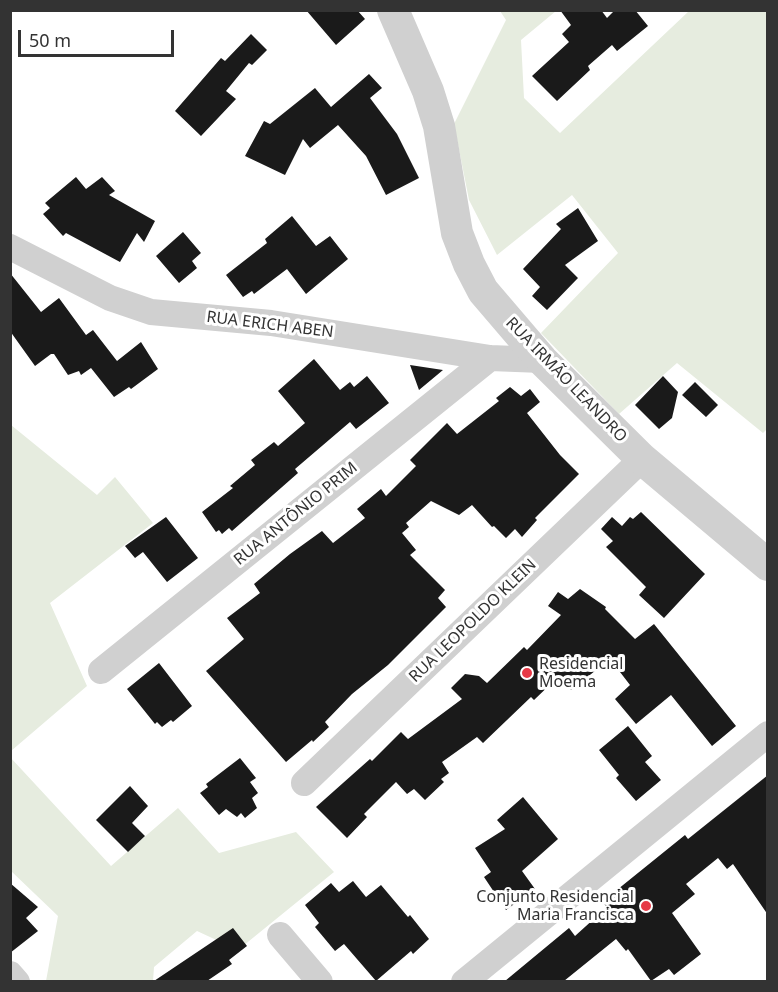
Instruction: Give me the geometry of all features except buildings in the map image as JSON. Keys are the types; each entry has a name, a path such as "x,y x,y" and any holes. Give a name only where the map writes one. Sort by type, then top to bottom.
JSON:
{"street":[{"name":"RUA IRMÃO LEANDRO","path":"393,10 428,91 440,126 457,233 483,291 542,360 642,459 768,565"},
{"name":"RUA ERICH ABEN","path":"10,247 110,298 151,312 270,323 490,358 542,360"},
{"name":"RUA ANTÔNIO PRIM","path":"101,671 490,358"},
{"name":"RUA LEOPOLDO KLEIN","path":"304,783 642,459"},
{"path":"464,981 768,734"},
{"path":"280,935 320,981"},
{"path":"10,974 17,981"}],"shaded area":[{"path":"500,11 556,11 521,40 524,98 560,133 689,11 767,11 767,429 763,433 677,363 619,414 541,333 618,253 572,195 497,255 469,200 454,124 506,20"},
{"path":"11,425 97,495 115,477 153,523 50,603 87,686 11,751"},
{"path":"10,757 111,866 178,808 219,853 296,832 334,872 238,950 197,931 154,967 153,981 46,981 58,916 11,871"}],"place":[{"name":"Residencial Moema","path":"527,673"},
{"name":"Conjunto Residencial Maria Francisca","path":"646,906"}]}
